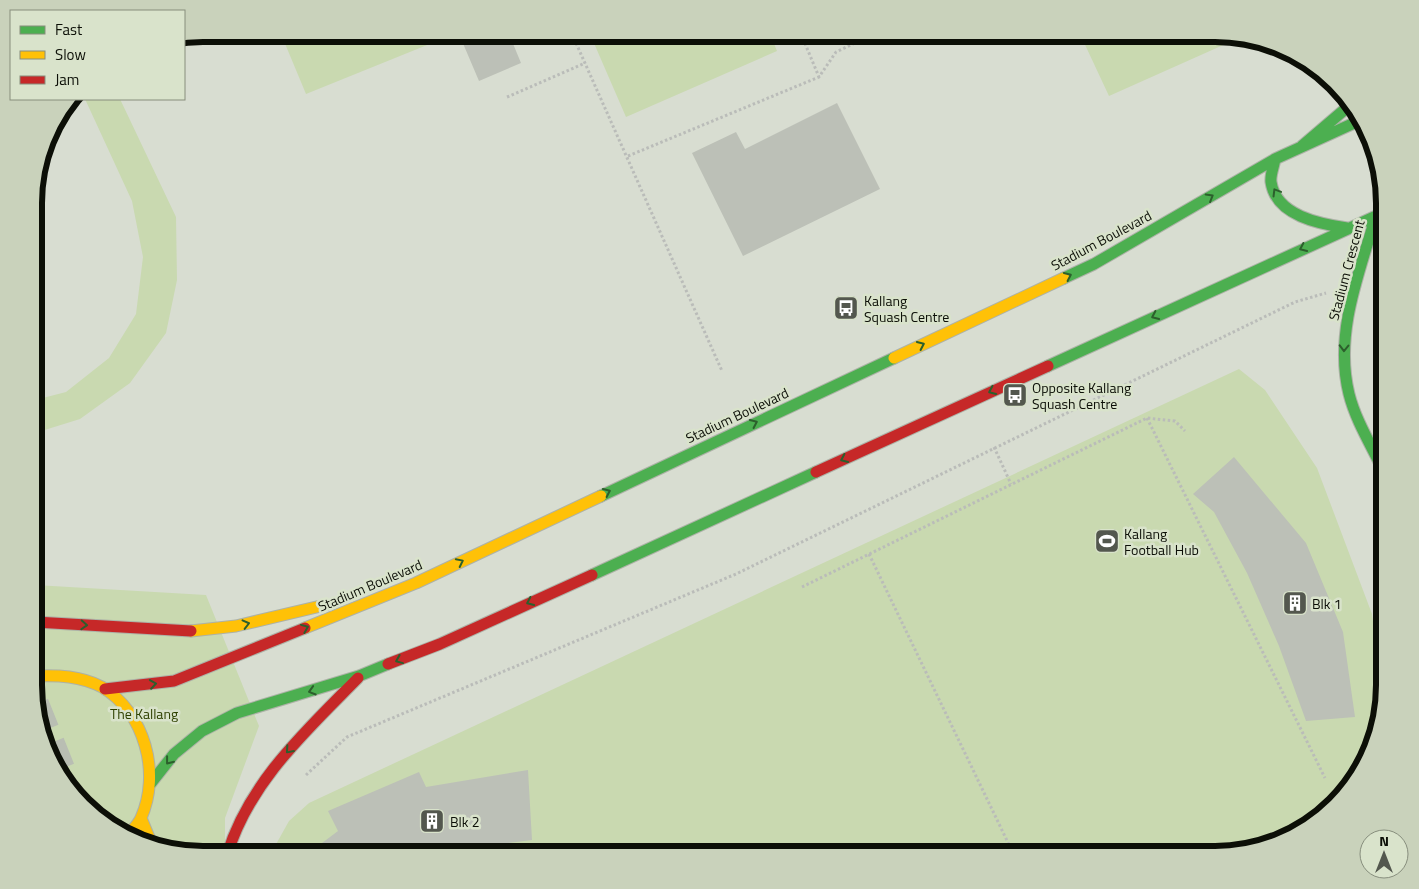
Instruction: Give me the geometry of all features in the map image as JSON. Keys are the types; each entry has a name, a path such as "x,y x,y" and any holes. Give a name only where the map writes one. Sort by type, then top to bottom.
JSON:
{"street":[{"path":"1302,146 1346,109"},
{"name":"Stadium Boulevard","path":"105,689 174,681 416,583 1094,264 1275,160 1355,123"},
{"path":"1275,160 1271,181 1275,192 1285,205 1294,213 1307,219 1347,228"},
{"name":"Stadium Boulevard","path":"151,783 174,754 202,731 237,713 359,676 440,644 1376,216"},
{"name":"Stadium Crescent","path":"1376,226 1346,320 1344,351 1350,395 1376,454"},
{"path":"42,622 186,631 236,626 416,583"},
{"name":"Stadium Boulevard","path":"42,675 58,674 74,677 105,689 132,714 148,747 151,783 141,818 132,830"},
{"path":"229,846 230,840 264,782 288,751 359,676"},
{"path":"141,818 149,837"}],"path":[{"path":"576,42 628,156 722,371"},
{"path":"804,42 819,77"},
{"path":"628,156 819,77 836,52 857,42"},
{"path":"507,97 585,63"},
{"path":"304,776 347,737 736,574 1295,302 1356,284"},
{"path":"802,587 1147,418 1175,421 1185,431"},
{"path":"1147,418 1325,778"},
{"path":"994,447 1011,484"},
{"path":"869,554 1010,846"}],"green space":[{"path":"284,42 435,42 306,94"},
{"path":"593,42 773,42 777,51 626,117"},
{"path":"1084,42 1227,43 1109,96"},
{"path":"85,100 120,100 176,217 177,280 166,333 130,383 80,419 42,431 42,398 66,392 109,358 136,314 143,257 132,201"},
{"name":"Kallang Football Hub","path":"1239,369 1265,390 1317,468 1372,614 1376,644 1376,696 1371,726 1360,757 1343,784 1314,813 1296,825 1277,834 1247,843 1226,846 275,846 289,821 309,803"},
{"name":"The Kallang","path":"42,585 206,595 259,726 225,818 225,846 182,845 152,838 132,830 97,807 82,792 64,766 55,747 44,707 42,686"}],"building":[{"path":"462,42 512,42 521,63 479,81"},
{"path":"837,103 880,189 743,256 692,153 736,132 745,149"},
{"name":"Blk 1","path":"1234,457 1306,543 1343,632 1355,717 1306,721 1279,646 1247,573 1214,512 1193,494"},
{"name":"Blk 2","path":"528,770 532,840 485,846 318,846 338,831 328,811 419,772 426,787"}],"traffic: fast":[{"path":"1302,146 1346,109"},
{"path":"1064,278 1094,264 1275,159 1355,123"},
{"path":"1275,159 1271,182 1275,194 1281,203 1290,210 1312,221 1347,228"},
{"path":"1376,216 1350,304 1344,349 1349,394 1356,415 1376,456"},
{"path":"1048,366 1376,216"},
{"path":"601,496 894,358"},
{"path":"592,575 816,472"},
{"path":"151,783 174,754 202,731 237,713 359,676 388,664"}],"traffic: slow":[{"path":"894,358 1064,278"},
{"path":"305,628 416,583 601,496"},
{"path":"191,631 236,626 325,605"},
{"path":"42,676 86,680 102,687 117,698 139,728 149,764 149,782 147,801 141,818 132,830"},
{"path":"141,818 149,837"}],"traffic: jam":[{"path":"816,472 1048,366"},
{"path":"388,664 440,644 592,575"},
{"path":"42,622 191,631"},
{"path":"105,689 174,681 305,628"},
{"path":"230,846 249,804 264,781 300,738 358,678"}],"place":[{"name":"Kallang Squash Centre","path":"846,308"},
{"name":"Opposite Kallang Squash Centre","path":"1015,395"},
{"name":"Kallang Football Hub","path":"1107,541"},
{"name":"Blk 1","path":"1295,603"},
{"name":"Blk 2","path":"432,821"}]}
